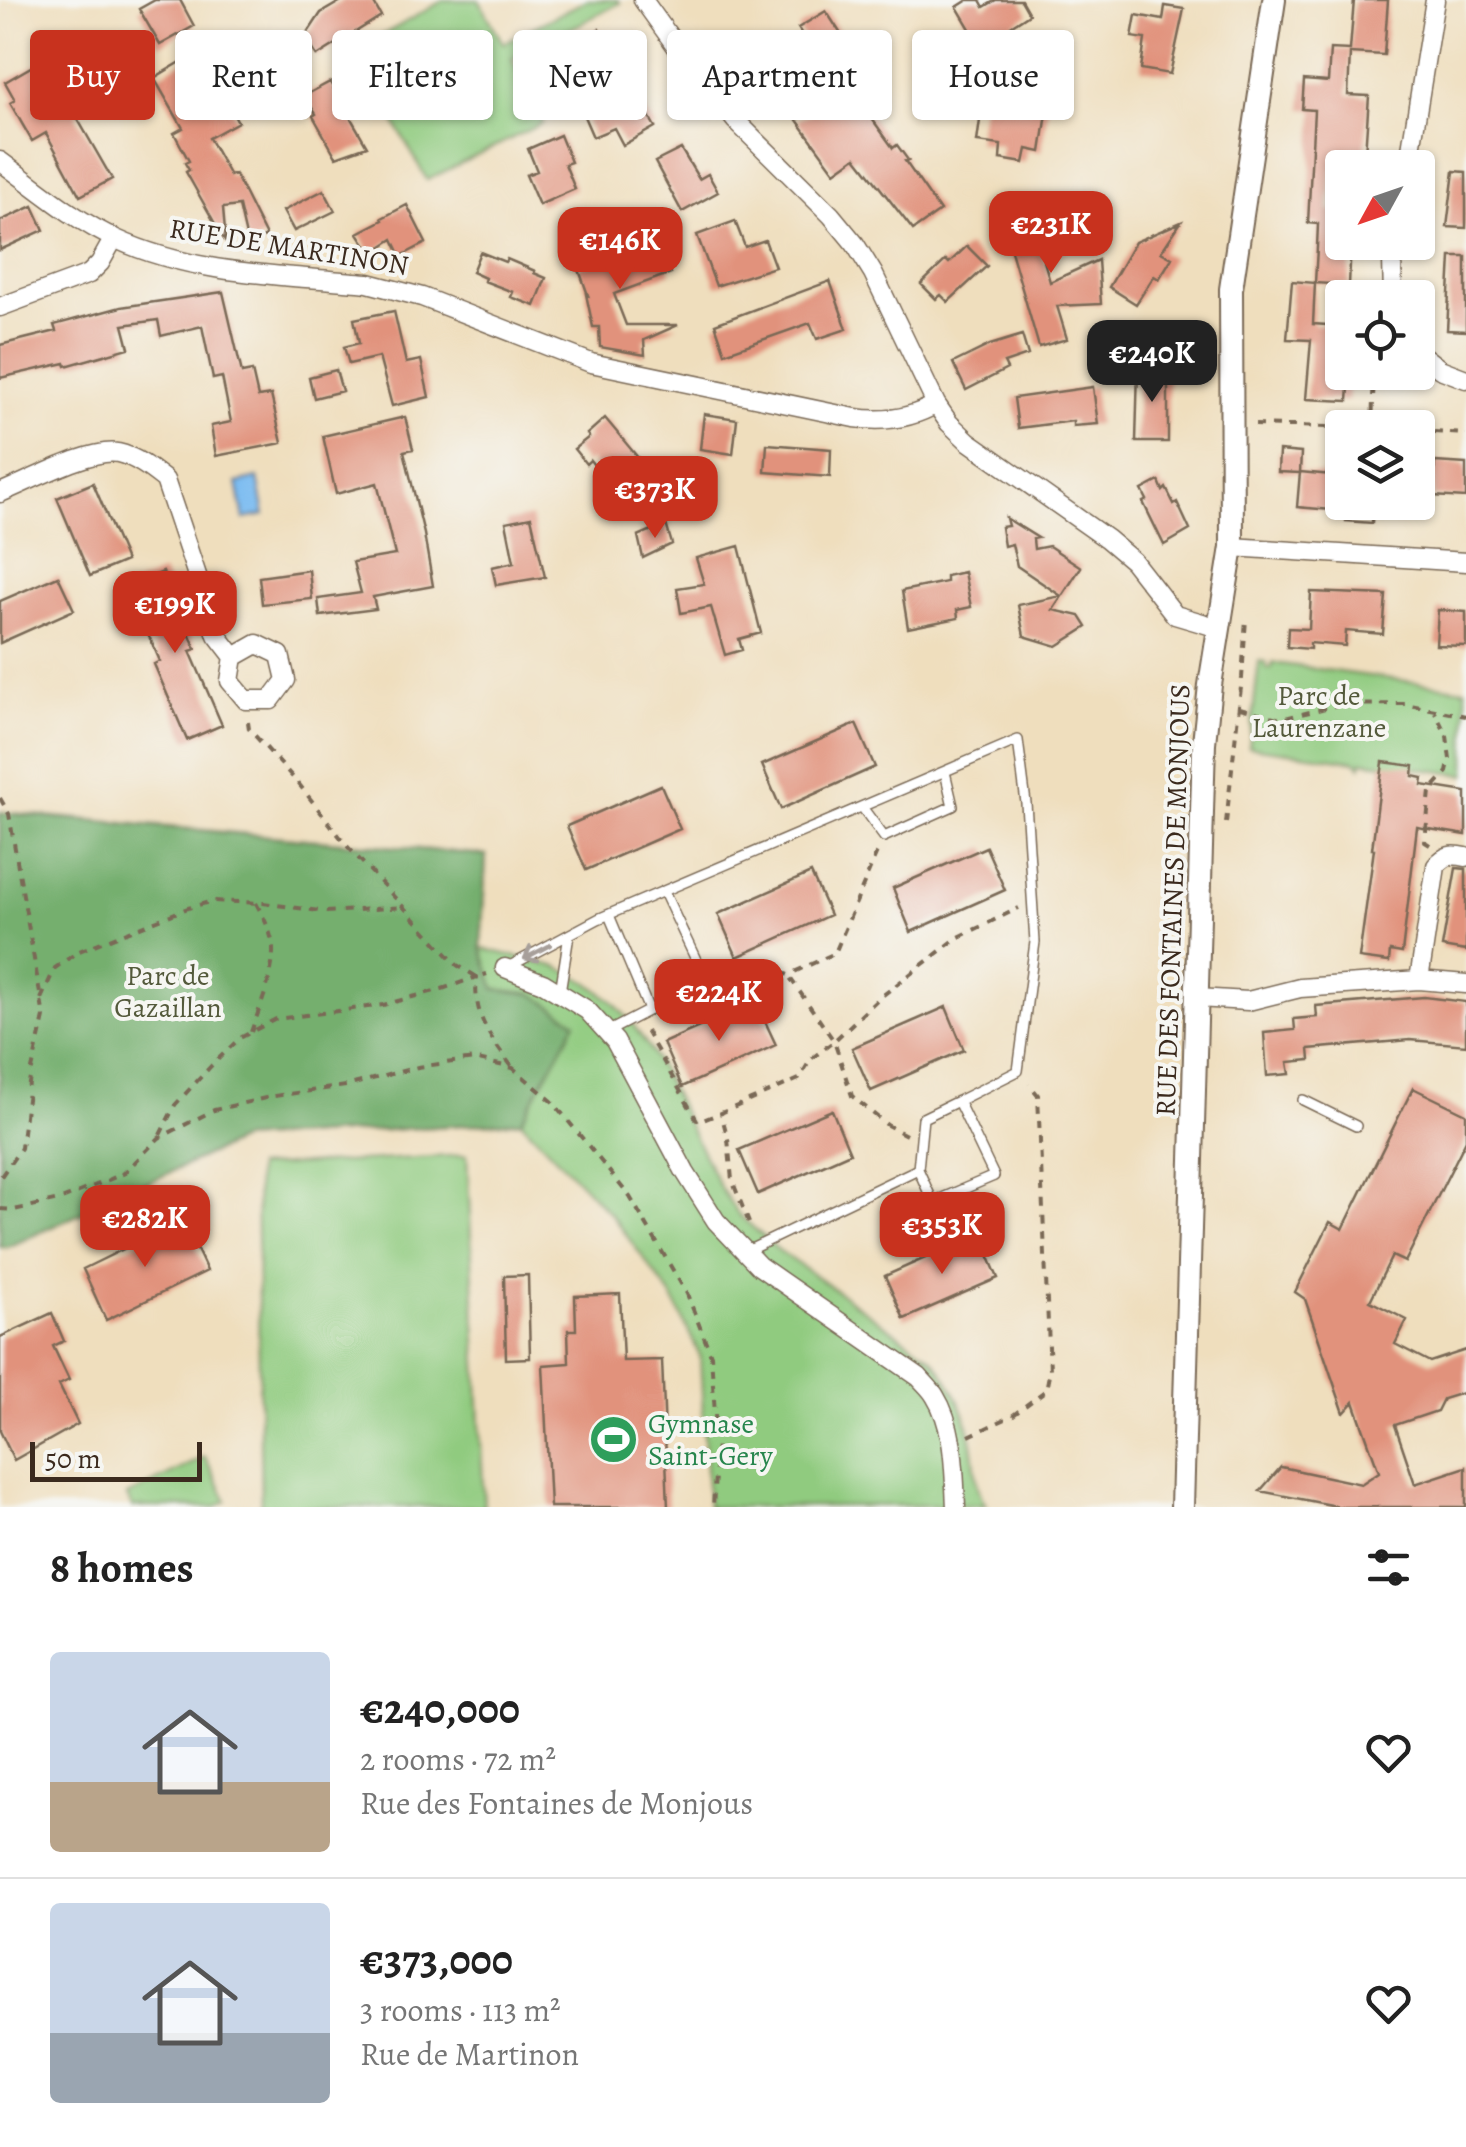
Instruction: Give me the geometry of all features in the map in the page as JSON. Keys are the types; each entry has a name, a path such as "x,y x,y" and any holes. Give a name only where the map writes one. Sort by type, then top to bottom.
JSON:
{"street":[{"path":"643,0 735,120 831,215 854,244 873,273 936,404 949,423 968,441 1120,550 1174,615 1219,628"},
{"name":"RUE DES FONTAINES DE MONJOUS","path":"1182,1507 1204,743 1232,547 1231,288 1274,0"},
{"path":"1411,150 1436,0"},
{"name":"RUE DE MARTINON","path":"0,161 114,238 196,266 395,289 591,363 855,418 890,420 936,404"},
{"path":"0,308 89,274 114,238"},
{"path":"1435,365 1466,379"},
{"path":"0,493 97,452 119,453 146,466 165,480 217,635 234,657 230,681 246,700 271,700 286,680 280,655 256,644 234,657"},
{"path":"1232,547 1466,562"},
{"path":"1420,980 1436,866 1444,857 1466,856"},
{"path":"506,968 543,982 587,1010 615,1041 684,1172 716,1221 752,1249 760,1266 919,1378 935,1395 952,1444 956,1507"},
{"path":"1197,998 1248,1002 1300,988 1420,980 1466,984"}],"lane":[{"path":"506,968 610,915 1018,740 1035,942 1018,1070 923,1118 918,1169 933,1202 994,1176 958,1102"},
{"path":"862,807 884,836 953,806 944,772"},
{"path":"606,1032 706,981 664,892"},
{"path":"610,915 650,1010"},
{"path":"560,993 569,935"},
{"path":"1303,1100 1356,1126"},
{"path":"752,1249 918,1169"}],"path":[{"path":"1230,424 1325,427"},
{"path":"1435,432 1466,434"},
{"path":"246,700 249,730 457,965 477,977"},
{"path":"1240,708 1282,719 1338,705 1405,704 1466,716"},
{"path":"1435,712 1447,736 1450,759 1446,772 1430,791 1425,842 1444,857"},
{"path":"0,798 9,814 44,1017 29,1083 21,1148 0,1178"},
{"path":"788,975 834,953 884,836"},
{"path":"41,999 55,968 79,950 188,908 213,902 256,902 326,912 405,907"},
{"path":"251,1032 267,987 273,948 256,902"},
{"path":"637,1016 698,1122 799,1079 811,1059 878,999 957,938 1032,902"},
{"path":"706,981 760,964 788,975 834,1042 852,1096 887,1125 921,1143"},
{"path":"159,1138 175,1105 240,1038 276,1019 383,1005 506,968"},
{"path":"477,977 474,995 487,1033 512,1068 552,1101 630,1197 688,1294 711,1354 717,1444 713,1507"},
{"path":"0,1209 14,1210 59,1200 123,1174 159,1138 214,1110 474,1059 512,1068"},
{"path":"952,1444 1012,1416 1046,1390 1050,1370 1038,1095 1018,1070"},
{"path":"721,1112 732,1180 752,1249"}],"green space":[{"path":"444,0 479,0 503,43 513,38 513,120 543,123 427,180 394,120 493,120 493,30 392,30"},
{"path":"587,0 620,3 568,30 528,30"},
{"name":"Parc de Laurenzane","path":"1259,661 1266,662 1266,668 1271,669 1273,663 1466,689 1466,775 1362,761 1361,766 1356,761 1249,747"},
{"name":"Parc de Gazaillan","path":"0,812 486,855 481,948 558,967 589,983 632,1023 651,1051 721,1189 738,1214 777,1249 932,1358 958,1398 972,1444 977,1483 986,1505 708,1507 700,1356 673,1298 612,1216 521,1121 240,1140 8,1247 0,1247"},
{"name":"Parc de Gazaillan","path":"0,813 486,855 481,948 495,989 533,994 576,1022 521,1121 240,1140 8,1247 0,1247"},
{"path":"467,1155 484,1507 261,1507 256,1167"},
{"path":"205,1457 227,1501 215,1507 132,1507 127,1496"}],"water":[{"path":"258,478 265,515 244,519 237,483"}],"building":[{"path":"155,0 180,0 194,26 175,30 175,37 160,45 155,30 139,9"},
{"path":"343,0 372,0 381,16 359,30 332,30 332,47 317,56 310,30 321,13"},
{"path":"968,0 980,0 984,7 996,0 1021,0 1029,14 1005,30 971,30 957,7"},
{"path":"1354,0 1388,0 1384,55 1350,53 1348,95 1369,96 1365,150 1325,150 1325,260 1350,260 1349,280 1325,280 1325,284 1315,283 1318,224 1308,223 1314,110 1302,109 1304,80 1328,82 1330,49 1350,50"},
{"path":"1165,6 1184,9 1170,74 1141,69 1145,39 1132,37 1136,15 1163,20"},
{"path":"826,11 838,30 799,30"},
{"path":"175,66 175,114 155,80"},
{"path":"30,67 30,120 78,120 112,179 80,196 46,133 32,141 10,103 15,100 5,82"},
{"path":"330,82 332,120 352,120 367,146 336,157 313,116 316,114 312,92"},
{"path":"647,113 655,127 623,145 614,128 593,137 586,120 647,120"},
{"path":"178,120 237,120 209,138 230,176 235,174 266,236 248,245 239,206 223,208 226,243 186,172 189,170 185,163 189,161 174,133 183,128"},
{"path":"797,120 873,120 893,148 897,145 940,211 913,230 856,157 835,172"},
{"path":"980,120 1046,120 1041,152 1027,149 1024,163 1000,159 1001,145 977,142"},
{"path":"560,135 571,162 565,164 575,189 539,205 526,175 537,171 528,149"},
{"path":"681,149 699,179 708,174 718,192 682,212 655,162"},
{"path":"1454,171 1466,172 1466,228 1447,227"},
{"path":"324,190 335,211 294,231 283,211"},
{"path":"407,205 426,243 401,256 393,239 371,253 358,233"},
{"path":"33,206 44,230 0,250 0,221"},
{"path":"1077,208 1081,235 1038,240 1050,282 1098,260 1101,304 1057,306 1067,339 1039,347 1009,244 1003,245 1001,236 1058,217 1057,211"},
{"path":"735,221 745,247 765,240 775,267 716,286 697,235"},
{"path":"1181,222 1161,252 1172,258 1159,279 1154,276 1136,304 1109,287 1135,242"},
{"path":"614,228 626,261 662,248 671,273 614,294 626,325 678,325 644,340 645,355 600,347 599,327 593,327 578,267 600,260 592,236"},
{"path":"967,246 987,266 948,302 941,295 936,299 921,284"},
{"path":"480,252 505,262 507,259 546,278 535,306 511,297 513,292 472,272"},
{"path":"1451,257 1466,257 1466,331 1447,330"},
{"path":"830,281 847,329 817,339 810,323 725,353 715,324"},
{"path":"1292,281 1315,283 1313,324 1325,325 1325,390 1349,390 1348,401 1306,399 1311,340 1287,339"},
{"path":"223,292 242,373 252,371 258,397 271,395 282,443 216,456 211,426 231,422 222,377 213,379 202,326 161,336 158,320 123,325 129,348 66,366 65,363 0,378 0,345 56,331 54,325 121,307"},
{"path":"394,311 406,363 421,360 429,397 392,406 379,357 349,364 344,347 359,343 354,319"},
{"path":"1022,335 1028,355 1004,363 1007,369 966,390 953,363"},
{"path":"1138,368 1168,368 1168,442 1136,442"},
{"path":"336,370 342,391 314,398 309,377"},
{"path":"1093,387 1098,424 1073,426 1073,421 1018,428 1014,398"},
{"path":"704,414 737,419 733,454 700,449"},
{"path":"405,417 413,449 404,451 433,586 373,597 376,609 320,616 318,599 361,593 353,562 395,555 377,483 336,494 323,436"},
{"path":"605,418 660,484 629,509 590,460 586,464 574,449"},
{"path":"767,444 831,449 830,477 765,472"},
{"path":"1279,451 1301,453 1300,473 1278,472"},
{"path":"1435,462 1466,464 1466,498 1435,496"},
{"path":"1300,472 1325,474 1325,509 1297,507"},
{"path":"1159,481 1174,504 1177,502 1190,530 1164,545 1143,502 1147,500 1142,490"},
{"path":"93,483 126,561 90,576 57,498"},
{"path":"531,517 545,577 496,585 492,567 514,562 506,522"},
{"path":"1006,518 1038,538 1033,539 1034,549 1049,546 1081,567 1053,610 1080,616 1087,627 1057,646 1024,636 1018,605 1061,596 1017,566 1012,544 1004,546 1001,527 1008,526"},
{"path":"666,524 672,544 643,558 638,536"},
{"path":"739,546 761,633 739,639 742,650 725,655 711,607 681,613 677,588 704,584 696,558"},
{"path":"309,570 312,599 262,604 259,577"},
{"path":"163,572 196,649 190,651 222,725 187,740 154,664 160,661 127,587"},
{"path":"964,572 971,607 957,610 958,618 908,628 902,591 946,582 946,576"},
{"path":"58,576 74,610 0,643 0,601"},
{"path":"1311,592 1386,595 1383,634 1346,631 1345,646 1310,643 1310,649 1287,647 1288,628 1309,629"},
{"path":"1438,610 1466,612 1466,646 1436,645"},
{"path":"856,724 875,767 781,809 762,765"},
{"path":"1383,762 1414,766 1413,776 1423,778 1422,785 1466,792 1466,835 1417,827 1402,953 1390,951 1389,962 1359,958"},
{"path":"661,785 680,829 586,870 567,826"},
{"path":"986,847 1005,890 911,932 893,888"},
{"path":"1456,868 1466,869 1466,951 1442,947"},
{"path":"811,873 830,915 737,957 718,914"},
{"path":"1424,997 1466,1002 1466,1045 1410,1040 1309,1049 1310,1060 1288,1062 1290,1074 1267,1076 1264,1033 1295,1030 1294,1019 1317,1017 1316,1006"},
{"path":"756,1002 776,1045 682,1087 663,1043"},
{"path":"946,1007 964,1050 871,1091 852,1048"},
{"path":"1413,1088 1466,1114 1466,1140 1405,1262 1392,1256 1370,1301 1407,1320 1395,1344 1430,1362 1466,1350 1466,1392 1443,1399 1437,1411 1395,1425 1415,1484 1466,1467 1466,1507 1341,1507 1260,1491 1281,1467 1361,1484 1379,1472 1354,1402 1344,1413 1305,1299 1295,1292 1330,1222 1343,1229"},
{"path":"832,1110 850,1153 758,1194 739,1150"},
{"path":"183,1220 207,1271 106,1320 83,1269"},
{"path":"979,1234 998,1278 904,1319 885,1276"},
{"path":"528,1275 530,1358 506,1359 504,1276"},
{"path":"620,1294 623,1361 662,1360 668,1507 550,1507 543,1365 569,1363 568,1330 576,1330 575,1296"},
{"path":"52,1313 64,1341 53,1346 69,1380 59,1385 78,1424 14,1460 0,1431 0,1337"}],"place":[{"name":"Gymnase Saint-Gery","path":"613,1440"}]}
